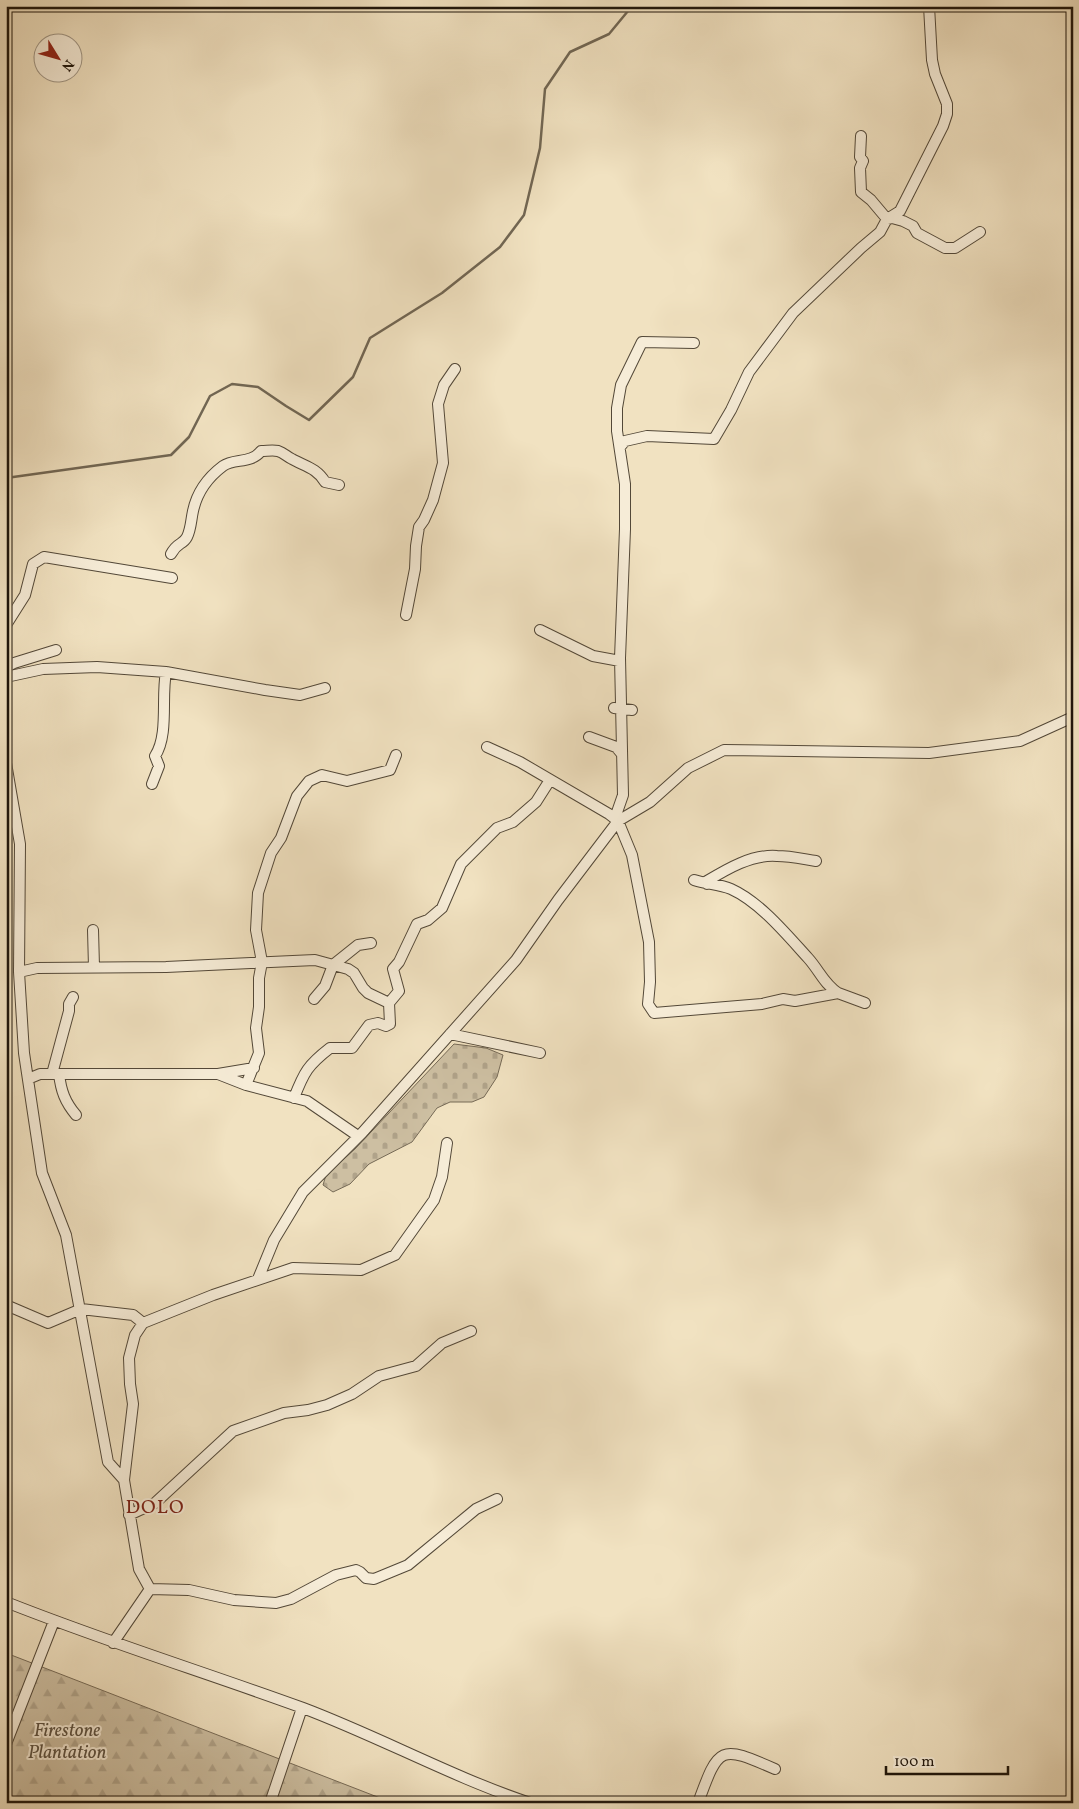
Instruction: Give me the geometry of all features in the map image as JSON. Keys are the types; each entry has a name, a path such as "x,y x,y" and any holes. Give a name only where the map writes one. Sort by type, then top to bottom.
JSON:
{"street":[{"path":"620,447 625,441 647,436 714,439 731,410 749,372 793,313 880,232 887,219 900,210 943,126 947,114 947,104 935,74 932,60 929,6"},
{"path":"861,136 860,157 863,162 860,168 862,192 887,219"},
{"path":"887,219 892,218 903,221 913,226 917,233 945,248 955,248 980,232"},
{"path":"258,1279 274,1240 303,1192 358,1136 516,960 616,820 623,795 618,708 626,529 625,484 617,431 617,408 621,385 642,342 694,343"},
{"path":"406,615 415,569 419,527 433,500 440,481 443,463 438,404 444,385 455,368"},
{"path":"171,554 175,546 186,540 199,491 226,464 257,457 261,451 276,451 286,454 290,459 310,466 322,476 324,482 338,485"},
{"path":"6,625 25,595 33,564 44,558 172,578"},
{"path":"540,630 592,656 620,661"},
{"path":"6,667 56,650"},
{"path":"6,677 43,669 97,667 166,672 300,695 325,688"},
{"path":"152,784 159,766 155,756 161,748 164,709 163,686 166,672"},
{"path":"618,708 632,710"},
{"path":"616,820 650,802 688,768 724,750 929,754 1020,741 1073,717"},
{"path":"589,737 616,747 621,753"},
{"path":"487,747 520,762 616,820 632,855 639,890 649,942 650,982 648,1004 654,1013 762,1004 783,999 795,1001 838,993"},
{"path":"246,1085 259,1053 256,1028 259,1007 259,978 262,962 256,930 258,893 271,853 281,838 297,796 308,781 322,775 347,781 390,770 396,755"},
{"path":"6,763 20,844 20,972 24,1053 42,1172 66,1235 108,1462 124,1480"},
{"path":"294,1098 304,1074 315,1060 330,1048 352,1048 369,1025 378,1024 386,1026 390,1024 389,1003 399,991 394,969 417,924 428,920 442,908 461,864 497,828 513,822 536,802 550,780"},
{"path":"707,884 707,881 724,871 757,858 775,855 816,861"},
{"path":"694,880 730,889 754,904 774,921 817,968 828,986 838,993 865,1003"},
{"path":"93,930 94,967"},
{"path":"314,999 325,986 333,965 358,945 372,943"},
{"path":"20,972 37,968 166,967 315,960 348,969 368,993 389,1003"},
{"path":"73,998 69,1004 55,1074 68,1105 76,1115"},
{"path":"450,1034 540,1053"},
{"path":"28,1079 40,1074 218,1074 254,1068"},
{"path":"218,1074 246,1085 307,1101 358,1136"},
{"path":"150,1589 139,1569 124,1480 133,1404 129,1358 135,1336 143,1323 258,1279 293,1268 361,1270 395,1255 434,1200 442,1177 447,1143"},
{"path":"6,1305 48,1323 81,1310 134,1315 143,1323"},
{"path":"129,1516 155,1503 233,1431 284,1413 308,1410 352,1394 379,1376 416,1366 442,1343 471,1332"},
{"path":"150,1589 189,1590 234,1600 276,1603 291,1599 336,1575 356,1570 366,1578 374,1579 408,1565 476,1508 497,1499"},
{"path":"113,1643 150,1589"},
{"path":"6,1602 113,1643 302,1708 356,1729 496,1792 530,1803"},
{"path":"6,1744 54,1621"},
{"path":"270,1803 302,1708"},
{"path":"698,1803 713,1765 721,1755 727,1753 742,1755 776,1769"}],"green space":[{"path":"454,1044 486,1048 503,1055 497,1077 484,1097 472,1102 450,1102 437,1108 412,1142 369,1164 350,1184 333,1192 323,1185 326,1175 355,1149"},
{"name":"Firestone Plantation","path":"6,1653 393,1803 6,1803"}],"waterway":[{"path":"6,478 171,455 189,437 210,396 232,384 258,387 309,420 353,377 370,338 442,293 500,247 524,215 540,148 545,89 570,52 609,34 628,11 629,6"}],"district":[{"name":"DOLO","path":"155,1508"}]}
